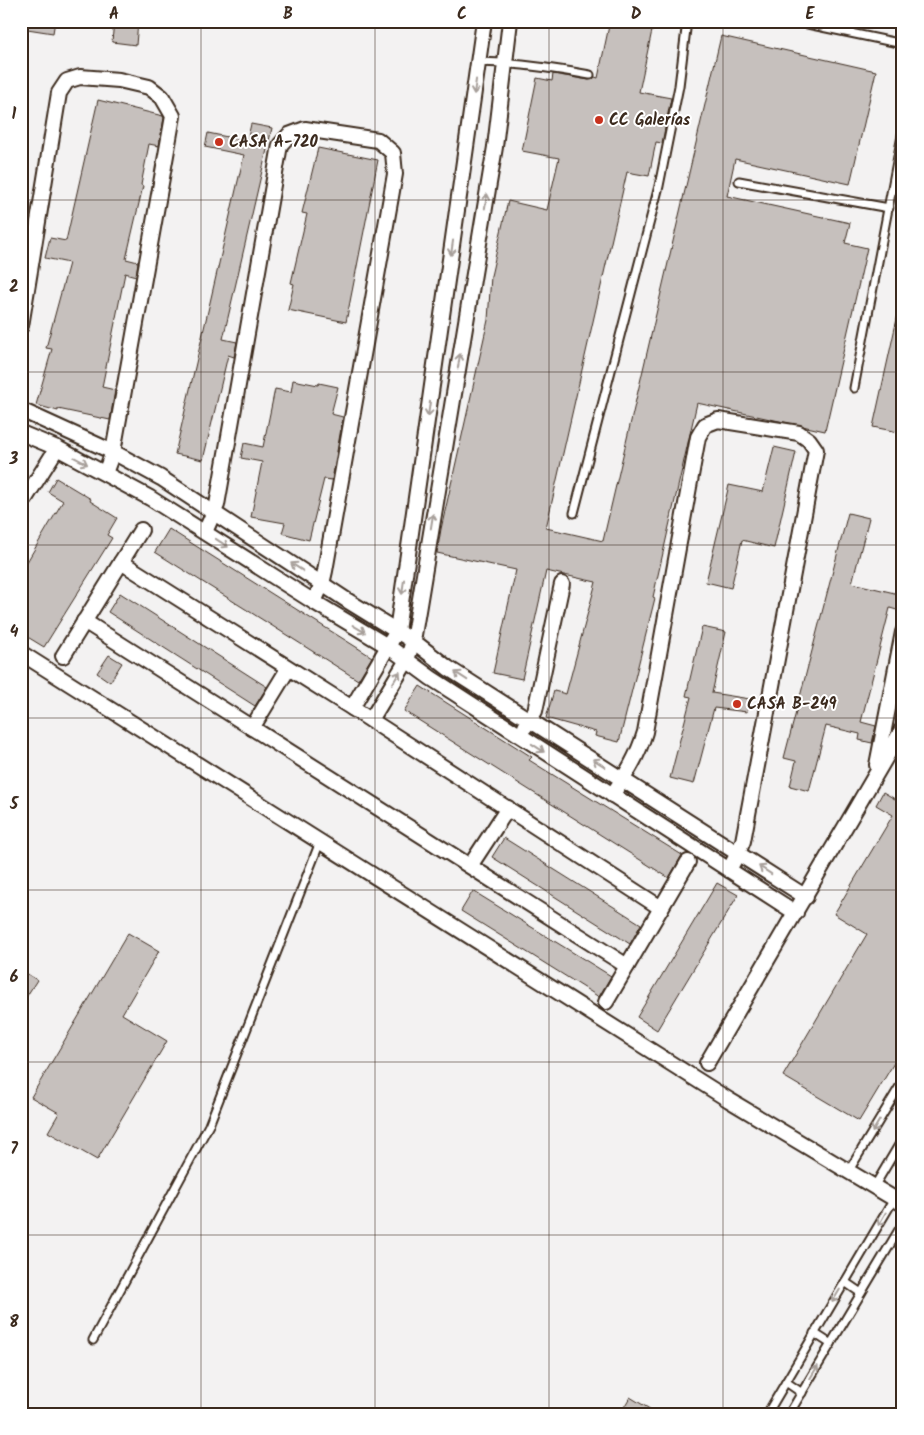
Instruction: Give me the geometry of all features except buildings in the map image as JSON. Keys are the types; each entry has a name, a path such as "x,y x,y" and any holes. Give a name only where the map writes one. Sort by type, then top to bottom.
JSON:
{"street":[{"path":"352,708 397,631 484,21"},
{"path":"371,720 407,660 413,641 494,147 510,21"},
{"path":"21,326 59,94 67,81 80,77 119,80 149,87 162,98 173,116 113,452 105,473"},
{"path":"205,532 215,513 280,144 289,134 305,128 378,140 394,153 395,174 322,584 314,602"},
{"path":"21,410 113,452 162,478 322,584 413,641 448,668 806,896"},
{"path":"612,795 634,760 645,732 698,437 705,425 718,420 799,433 809,440 816,450 743,841 729,870"},
{"path":"21,433 57,448 105,473 205,532 314,602 389,647 431,678 796,913"},
{"path":"21,505 57,448"},
{"path":"150,498 162,478"},
{"path":"63,656 140,530"},
{"path":"121,562 371,720 661,908"},
{"path":"520,736 534,711 562,584"},
{"path":"84,621 627,966"},
{"path":"874,775 903,632"},
{"path":"21,653 729,1100 898,1201"},
{"path":"252,728 288,669"},
{"path":"707,1063 903,728"},
{"path":"470,866 508,808"},
{"path":"606,1002 688,862"}],"lane":[{"path":"574,513 659,186 680,86 687,21"},
{"path":"793,21 903,44"},
{"path":"478,62 505,62 590,75"},
{"path":"854,388 903,130"},
{"path":"739,181 889,208"},
{"path":"93,1340 209,1125 320,842"},
{"path":"848,1172 900,1092 903,1081"},
{"path":"874,1187 903,1138"},
{"path":"767,1414 845,1282 898,1201"},
{"path":"789,1414 903,1223"},
{"path":"845,1282 861,1293"},
{"path":"814,1333 831,1344"},
{"path":"786,1382 802,1393"}],"place":[{"name":"CC Galerías","path":"599,120"},
{"name":"CASA A-720","path":"219,142"},
{"name":"CASA B-249","path":"737,704"}]}
